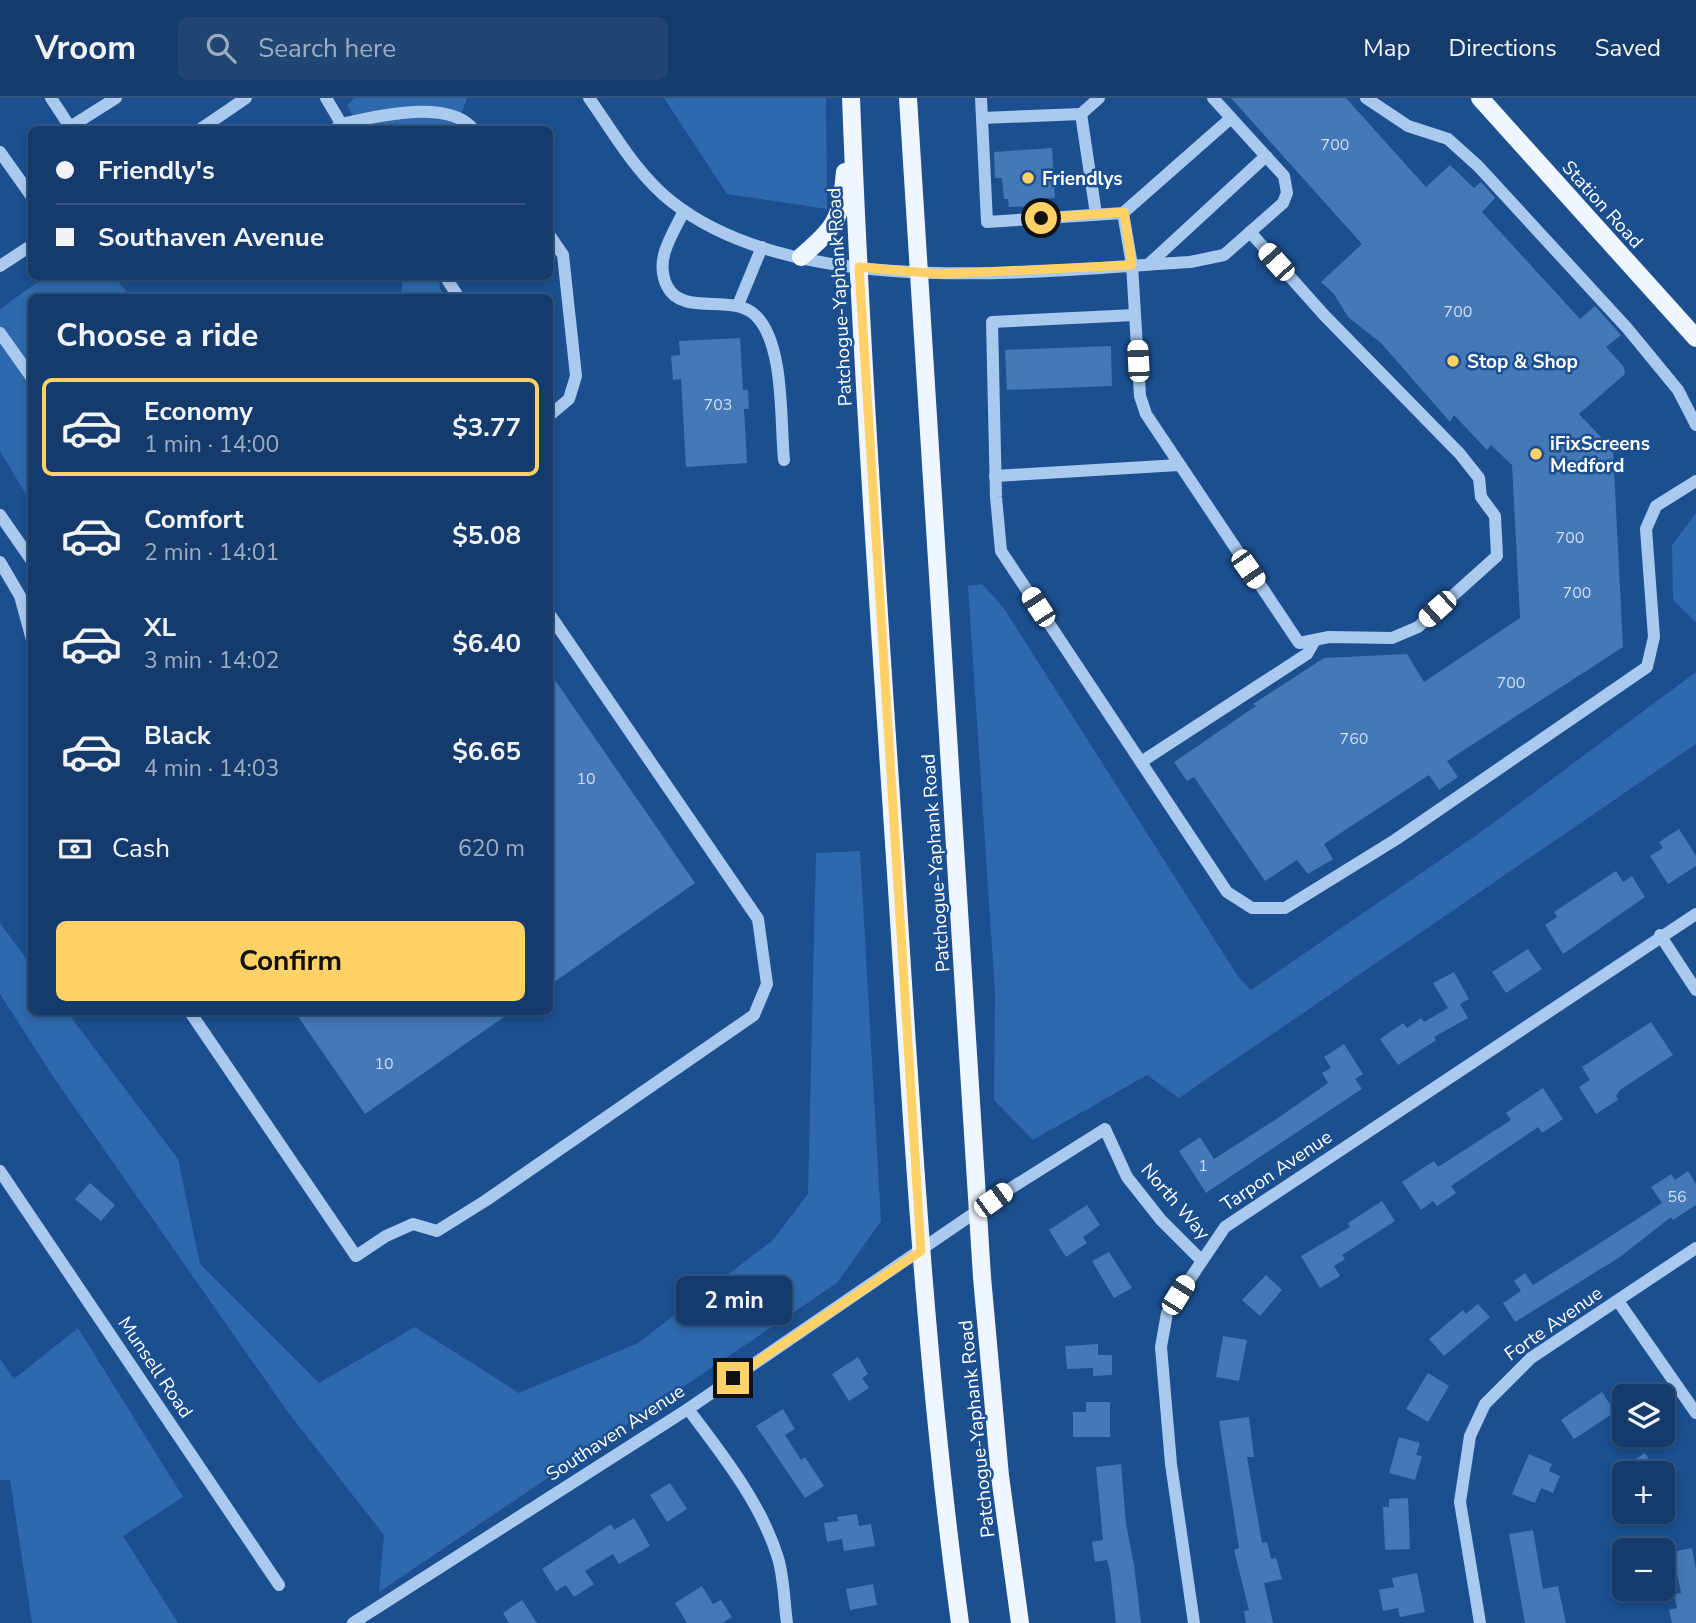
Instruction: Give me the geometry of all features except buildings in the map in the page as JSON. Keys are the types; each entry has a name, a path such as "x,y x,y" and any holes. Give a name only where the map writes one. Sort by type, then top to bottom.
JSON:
{"main road":[{"name":"Patchogue-Yaphank Road","path":"908,98 978,1211 993,1407 1020,1623"},
{"name":"Station Road","path":"1480,98 1696,338"},
{"name":"Patchogue-Yaphank Road","path":"851,105 921,1251 938,1451 960,1623"},
{"path":"801,257 834,226 839,217 851,105"}],"street":[{"path":"51,98 70,126"},
{"path":"74,126 116,98"},
{"path":"206,126 246,98"},
{"path":"326,98 339,126"},
{"path":"589,98 638,167 684,211 715,230 762,247 801,257 859,267 918,272 1132,265 1210,259 1224,255 1283,203 1287,193 1284,176 1213,98"},
{"path":"981,98 987,222 1124,212 1231,118"},
{"path":"982,118 1081,114 1099,98"},
{"path":"1366,98 1408,126 1448,139 1478,166 1627,328 1678,390 1696,425"},
{"path":"348,126 424,108 468,121 471,126"},
{"path":"1081,114 1096,215"},
{"path":"0,152 28,191"},
{"path":"1149,264 1266,156"},
{"path":"684,211 663,254 663,277 671,293 685,301 738,304 755,314 770,335 774,348 784,460"},
{"path":"1124,212 1132,265 1140,396 1146,414 1299,643 1315,640 1392,638 1418,627 1496,556 1495,516 1481,498 1479,478 1460,454 1332,323 1250,232"},
{"path":"553,240 563,255 576,376 569,399 553,412"},
{"path":"738,304 762,247"},
{"path":"0,266 28,248"},
{"path":"1135,315 992,322 995,476 1001,551 1227,892 1252,908 1285,908 1395,840 1647,667 1654,637 1646,529 1656,506 1696,481"},
{"path":"0,333 28,372"},
{"path":"995,476 1179,465"},
{"path":"0,516 28,555"},
{"path":"0,562 20,596 28,625"},
{"path":"192,1015 356,1256 386,1236 413,1224 437,1231 485,1201 754,1015 766,984 758,919 553,619"},
{"path":"1141,762 1307,654 1315,640"},
{"name":"Tarpon Avenue","path":"1194,1623 1171,1464 1161,1347 1167,1313 1200,1259 1225,1227 1660,935 1696,914"},
{"path":"1660,935 1696,990"},
{"name":"Southaven Avenue","path":"352,1623 688,1409 978,1211 1105,1129"},
{"name":"North Way","path":"1105,1129 1127,1177 1161,1220 1200,1259"},
{"name":"Munsell Road","path":"0,1171 279,1585"},
{"name":"Forte Avenue","path":"1480,1623 1460,1502 1470,1436 1485,1404 1506,1380 1543,1350 1696,1248"},
{"path":"1618,1301 1696,1413"},
{"path":"688,1409 732,1467 760,1517 779,1559 787,1623"}],"shaded area":[{"path":"354,98 467,98 457,126 358,126 347,105"},
{"path":"664,98 826,98 827,209 727,194"},
{"path":"41,280 117,280 129,294 28,294 28,498 0,451 0,309"},
{"path":"403,280 439,280 444,294 401,294"},
{"path":"1696,513 1696,622 1673,600 1672,545"},
{"path":"982,584 1003,607 1239,978 1251,990 1481,832 1696,672 1696,744 1179,1098 1147,1075 1033,1140 994,1100 995,993 968,586"},
{"path":"860,851 881,1221 837,1283 379,1592 384,1535 287,1411 54,1078 0,994 0,923 28,961 28,1015 69,1015 178,1159 200,1264 319,1383 415,1327 519,1393 638,1343 773,1240 808,1194 816,853"},
{"path":"78,1328 183,1497 123,1536 178,1623 32,1623 10,1480 0,1480 0,1359 14,1379"}],"place":[{"name":"Friendlys","path":"1028,178"},
{"name":"Stop & Shop","path":"1453,361"},
{"name":"iFixScreens Medford","path":"1536,454"}],"route":[{"path":"733,1378 921,1251 877,587 859,267 941,274 1132,265 1124,212 1041,218"}]}
